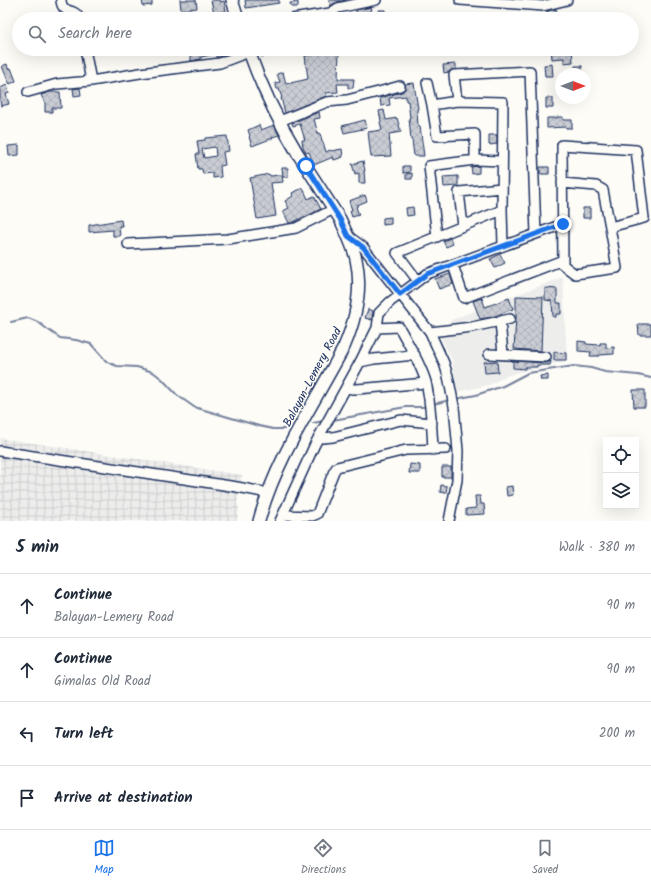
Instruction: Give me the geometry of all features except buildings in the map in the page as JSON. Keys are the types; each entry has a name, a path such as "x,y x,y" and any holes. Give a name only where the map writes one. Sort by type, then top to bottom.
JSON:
{"main road":[{"path":"232,0 236,12"},
{"name":"Balayan-Lemery Road","path":"251,56 280,121 299,156 340,219 356,259 359,280 358,299 353,325 344,347 290,444 274,477 259,521"}],"street":[{"path":"61,0 61,6 64,9 74,12"},
{"path":"332,12 338,8 376,0"},
{"path":"460,0 543,6 567,0"},
{"path":"86,56 91,80"},
{"path":"28,92 57,84 220,63 237,56"},
{"path":"458,101 454,75 530,71 536,234"},
{"path":"427,83 437,136 475,134 475,160"},
{"path":"280,121 327,102 347,100 400,86"},
{"path":"432,105 458,101 503,102 502,210 504,246"},
{"path":"562,183 596,186 603,190 617,268 575,274 563,265 563,224 562,183 562,145 636,150 644,218 610,226"},
{"path":"436,237 429,166 475,160 502,160"},
{"path":"463,226 459,192 502,188"},
{"path":"128,244 228,239 296,228 334,210"},
{"path":"418,281 397,253 502,210"},
{"path":"446,449 406,450 337,467 317,514 312,516 282,518 319,436 347,387 377,328 379,313 390,302 427,274 563,224"},
{"path":"348,236 363,247 430,332 444,363 453,396 458,465 455,496 449,521"},
{"path":"453,265 464,298 563,260"},
{"path":"430,332 472,327 510,319"},
{"path":"500,322 502,354"},
{"path":"377,328 399,327 415,355 426,383 431,410 433,450"},
{"path":"370,342 371,354 374,359"},
{"path":"489,354 546,357"},
{"path":"360,362 374,359 415,355"},
{"path":"347,387 357,389 426,383"},
{"path":"319,436 323,438 333,437 401,420 432,423"},
{"path":"0,451 268,493"}],"shaded area":[{"path":"563,277 567,361 508,375 489,385 457,392 452,360 436,328 452,324 451,320"},
{"path":"0,438 242,475 237,504 239,507 239,512 236,521 0,521"}],"waterway":[{"path":"11,322 28,318 38,322 60,338 91,344 107,362 117,366 137,367 153,372 177,395 194,407 259,426 273,429 285,429"},
{"path":"455,399 476,395 503,386 528,373 574,366 651,378"},
{"path":"433,404 450,400"},
{"path":"333,420 406,407 427,406"},
{"path":"313,423 324,421"}],"route":[{"path":"306,166 340,219 348,236 363,247 400,294 427,274 563,224"}]}
